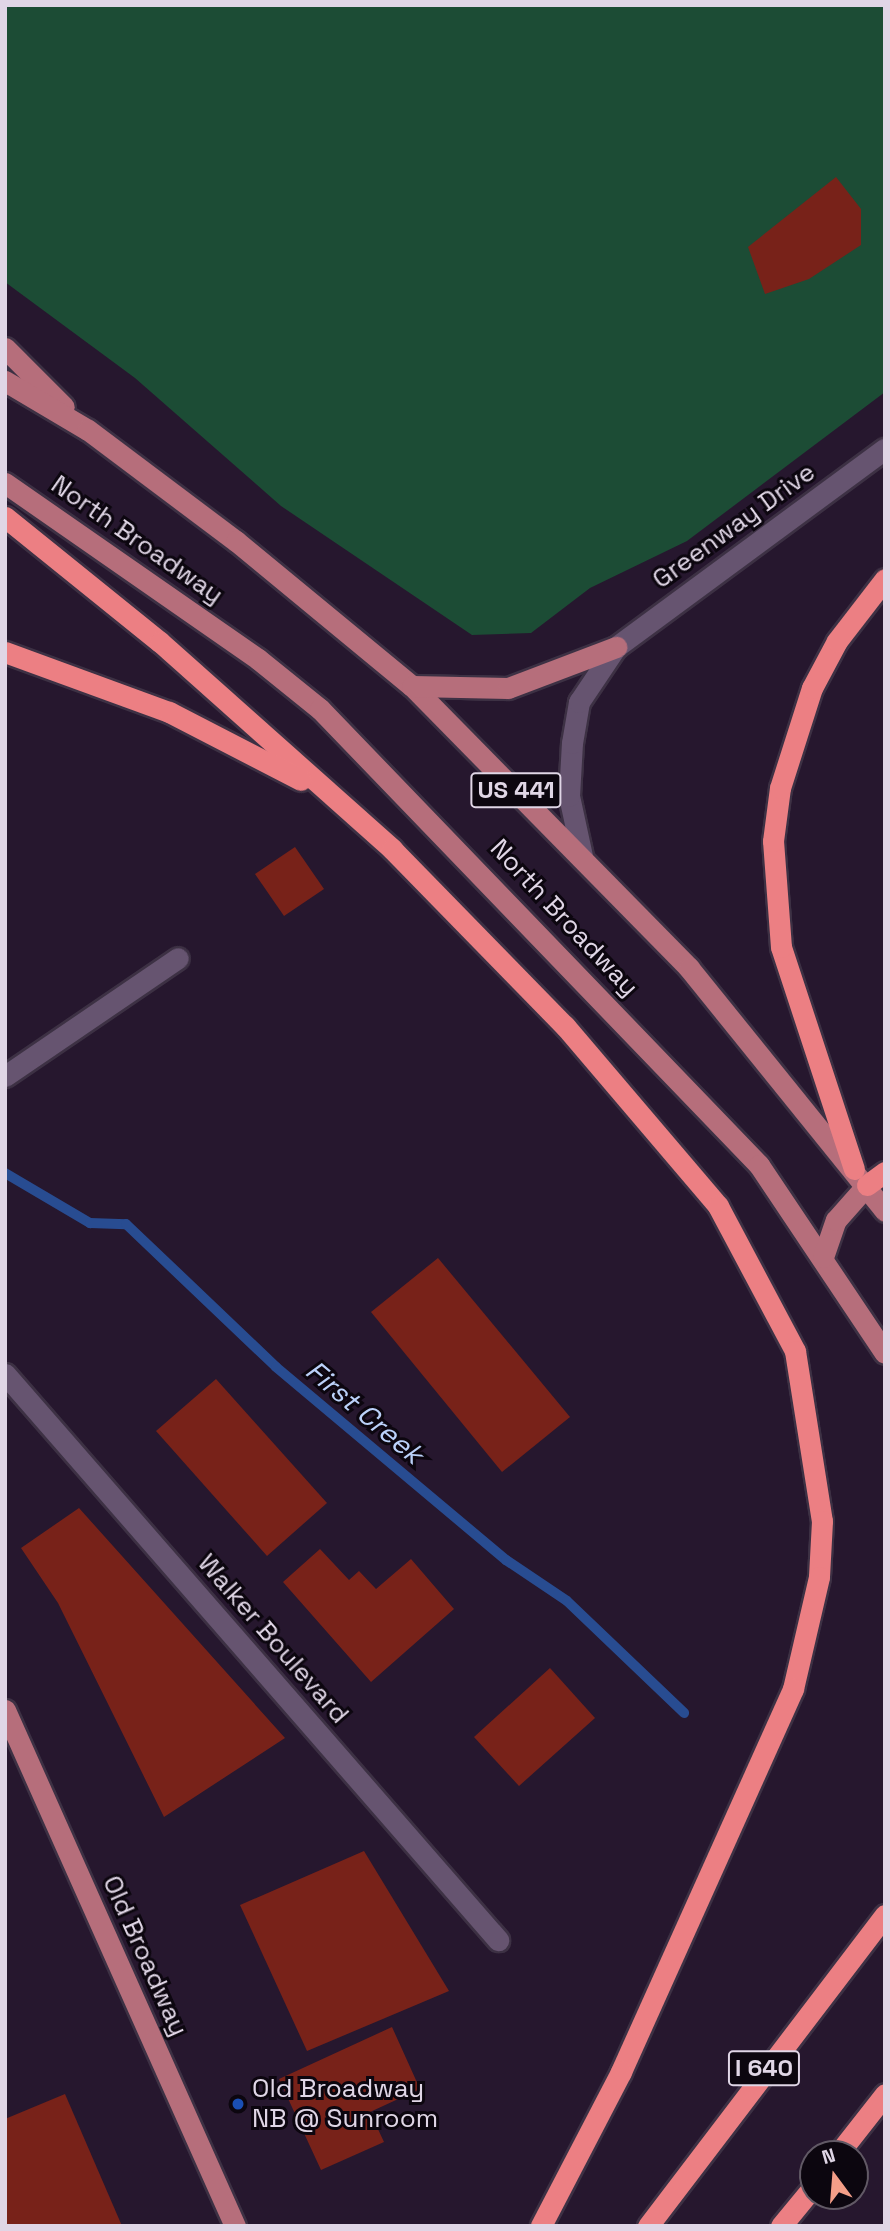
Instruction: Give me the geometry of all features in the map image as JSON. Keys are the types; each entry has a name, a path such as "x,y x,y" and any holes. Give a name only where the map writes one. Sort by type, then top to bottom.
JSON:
{"highway":[{"path":"5,517 160,642 452,906 565,1026 718,1206 795,1351 817,1461 819,1577 793,1689 626,2060 541,2226"},
{"path":"885,579 837,640 811,688 780,788 773,841 781,947 860,1177 885,1172"},
{"path":"5,652 169,712 335,799"},
{"name":"I 640","path":"648,2226 885,1915"},
{"path":"849,2140 885,2094"},
{"path":"781,2226 799,2204"}],"main road":[{"path":"5,348 88,430"},
{"name":"North Broadway","path":"5,382 88,430 412,686 582,856 689,968 885,1211"},
{"name":"North Broadway","path":"5,482 258,659 320,709 759,1165 885,1353"},
{"path":"412,686 508,688 616,647"},
{"path":"823,1257 836,1220 860,1177"},
{"name":"Old Broadway","path":"5,1710 235,2226"}],"street":[{"name":"Greenway Drive","path":"582,856 569,796 572,743 579,702 616,647 885,449"},
{"path":"5,1076 178,958"},
{"name":"Walker Boulevard","path":"5,1374 498,1940"}],"green space":[{"path":"5,5 885,5 885,392 687,541 590,588 531,633 472,635 281,506 135,378 5,282"}],"building":[{"path":"836,177 861,209 861,245 809,279 765,294 748,247"},
{"path":"295,847 324,889 284,916 255,874"},
{"path":"438,1258 570,1417 502,1472 371,1312"},
{"path":"216,1379 327,1503 267,1556 156,1431"},
{"path":"79,1508 285,1738 164,1817 58,1603 21,1548"},
{"path":"320,1549 349,1580 359,1571 376,1589 411,1559 454,1609 371,1682 283,1582"},
{"path":"550,1668 595,1718 519,1786 474,1737"},
{"path":"364,1851 449,1991 307,2051 240,1905"},
{"path":"392,2027 420,2089 370,2112 384,2142 321,2170 279,2079"},
{"path":"65,2094 122,2226 5,2226 5,2119"}],"waterway":[{"name":"First Creek","path":"5,1173 90,1223 126,1224 276,1367 506,1560 567,1601 684,1713"}],"place":[{"name":"Old Broadway NB @ Sunroom","path":"238,2104"}]}
